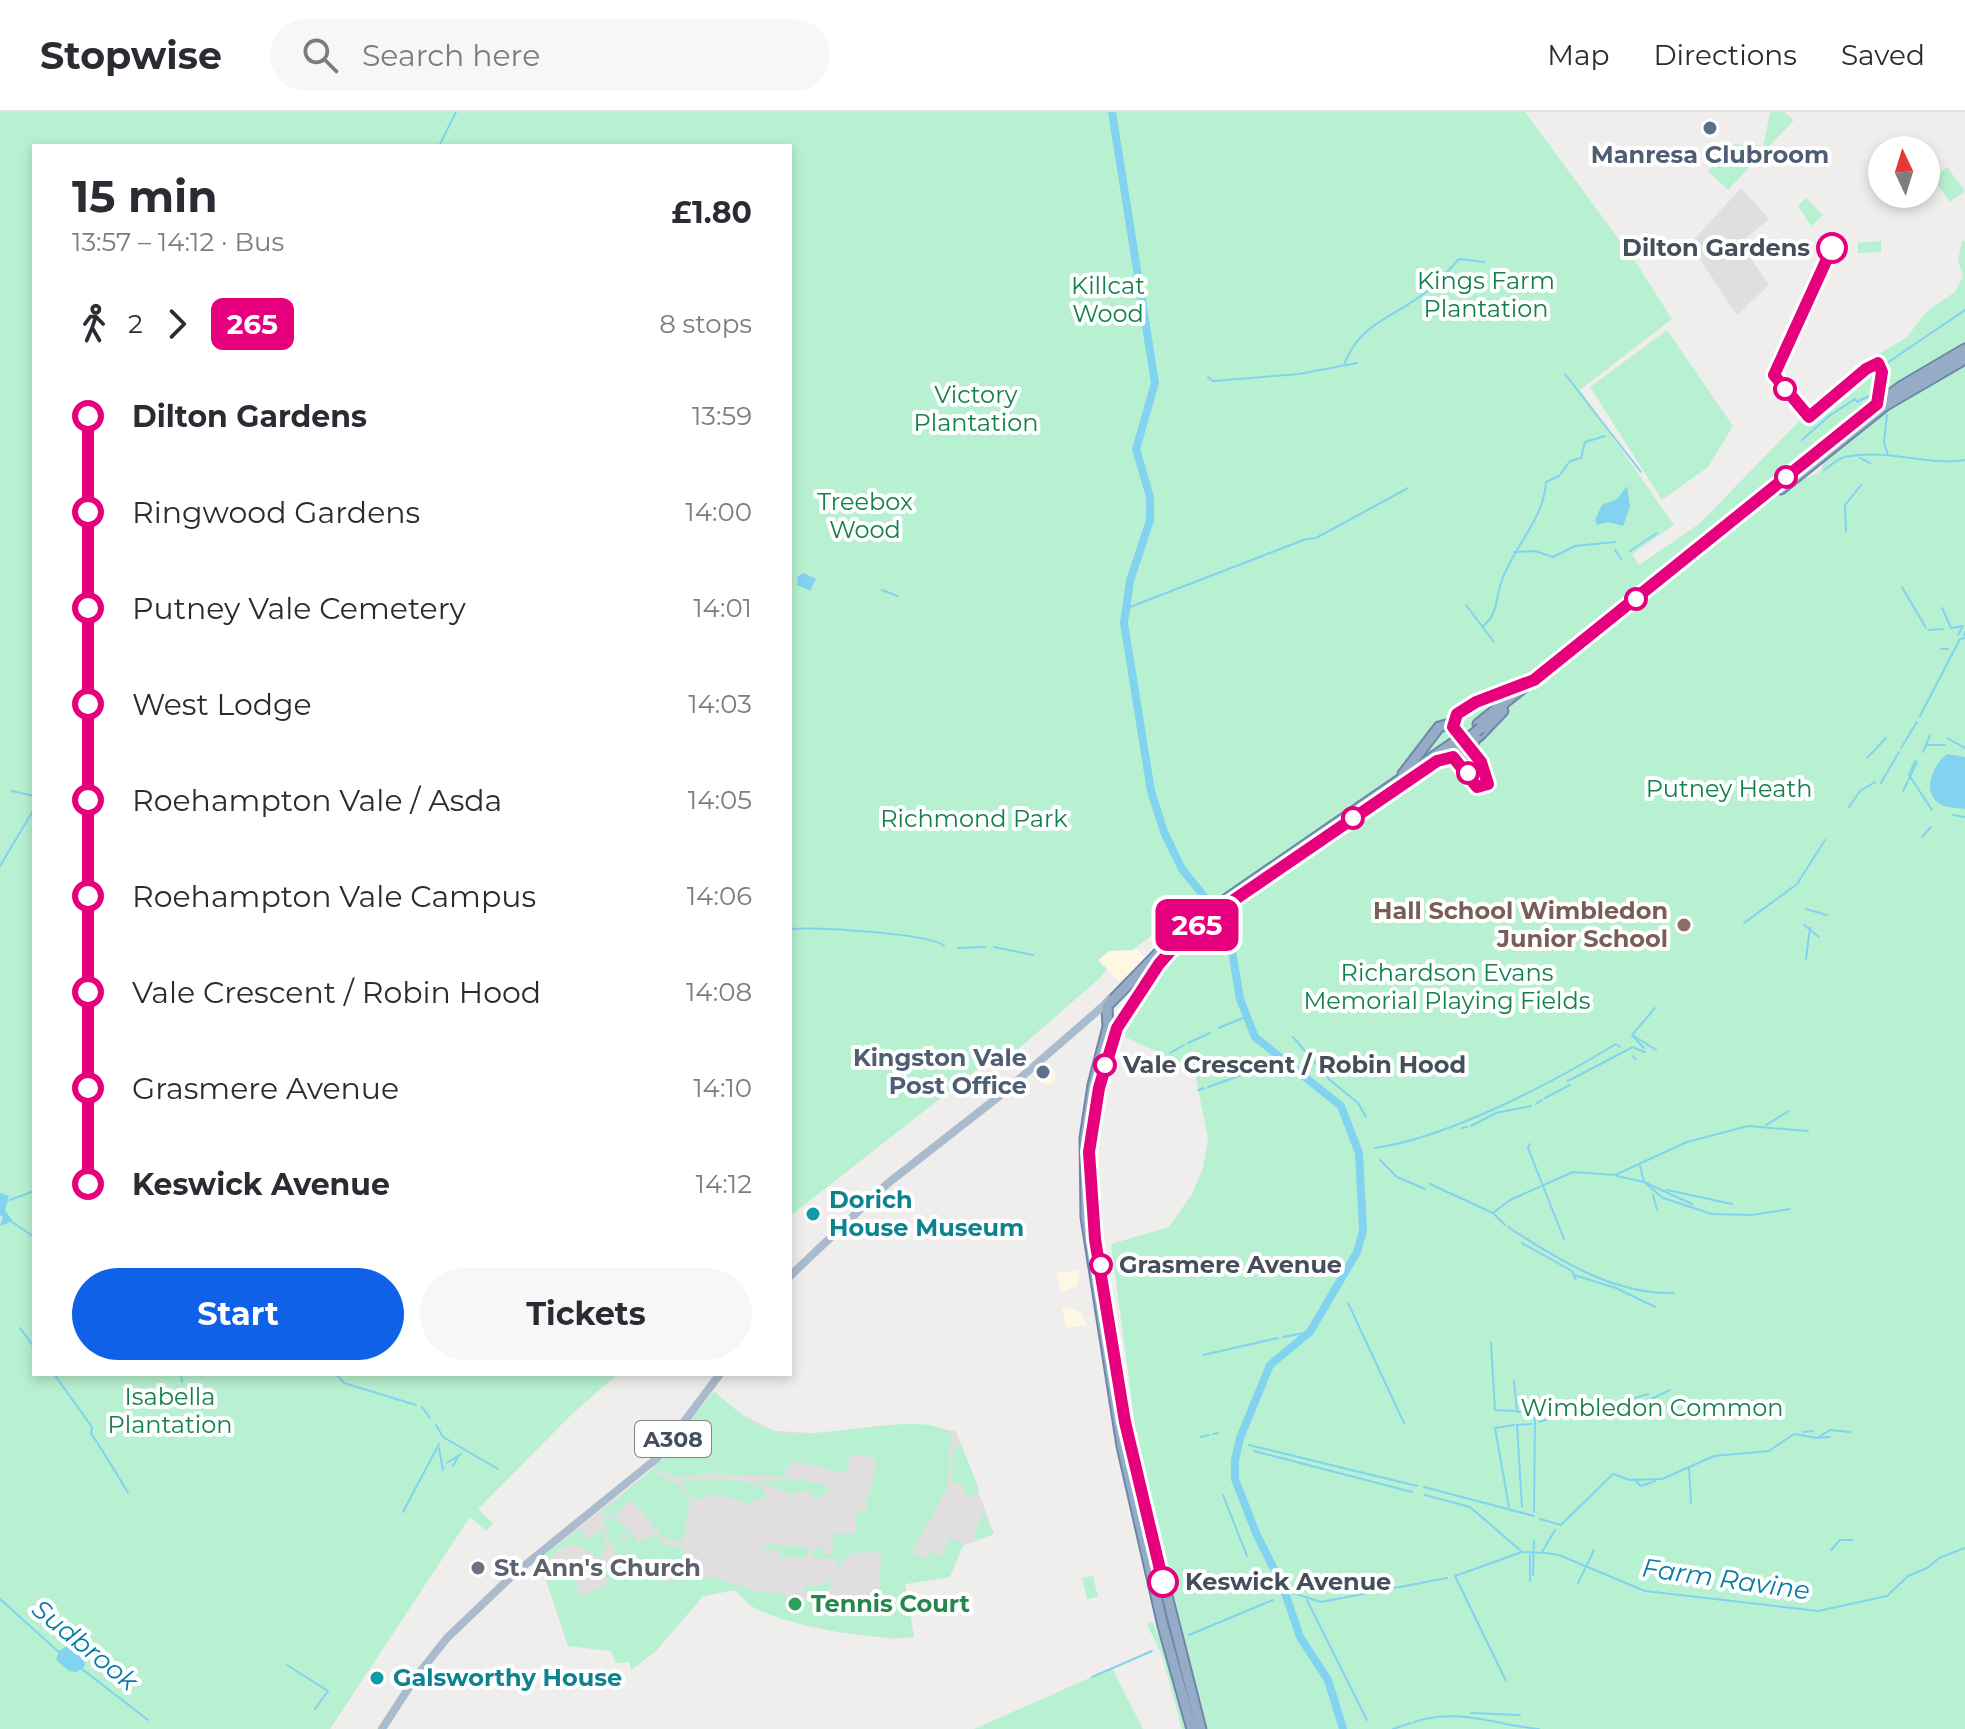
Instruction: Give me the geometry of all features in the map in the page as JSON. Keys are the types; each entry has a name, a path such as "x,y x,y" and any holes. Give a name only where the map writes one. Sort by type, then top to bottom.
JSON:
{"highway":[{"path":"1465,767 1479,729 1534,680 1859,417 1920,374 1965,349"},
{"path":"1192,1729 1163,1626 1122,1446 1086,1217 1085,1138 1110,999 1186,930 1503,711 1879,410 1965,359"},
{"path":"1457,740 1453,723 1457,714 1476,702 1534,680"},
{"path":"1370,801 1411,767 1439,727 1453,723"},
{"path":"1201,1729 1132,1458 1092,1217 1089,1164 1094,1113 1109,1048 1124,1015 1186,930 1437,761 1457,740"},
{"path":"1437,761 1453,757 1465,767 1473,782 1484,786 1485,769 1468,753"}],"main road":[{"path":"792,1274 880,1190 1002,1094 1110,999"},
{"path":"1084,1022 1124,1015"},
{"name":"A308","path":"382,1729 415,1678 447,1638 514,1574 650,1465 718,1376"}],"shaded area":[{"path":"1741,188 1769,219 1740,243 1769,285 1737,315 1690,244"},
{"path":"1138,949 1146,959 1124,980 1118,981 1098,960 1109,951"},
{"path":"1047,1067 1056,1076 1047,1085 1038,1076"},
{"path":"1079,1270 1077,1286 1060,1293 1057,1273"},
{"path":"1069,1307 1082,1313 1086,1325 1066,1328 1062,1308"},
{"path":"714,1391 737,1412 775,1431 814,1433 903,1425 956,1431 994,1534 960,1547 950,1577 905,1584 914,1637 892,1639 804,1625 751,1606 735,1590 703,1596 656,1651 631,1670 630,1662 616,1663 611,1651 568,1646 539,1559 651,1470"}],"green space":[{"path":"0,112 1525,112 1635,261 1672,319 1580,390 1674,525 1632,554 1639,565 1699,524 1845,374 1907,337 1927,311 1955,292 1963,277 1958,261 1962,241 1965,242 1965,344 1882,393 1785,470 1799,481 1820,472 1825,459 1886,411 1965,363 1965,1729 1208,1729 1140,1462 1111,1244 1169,1227 1192,1194 1203,1168 1208,1138 1194,1069 1125,1037 1128,1018 1182,943 1216,915 1202,896 1133,950 1109,951 1098,960 1107,969 1101,977 1008,1058 1000,1061 996,1055 792,1214 792,144 32,144 32,1376 616,1376 573,1413 478,1509 493,1523 486,1531 470,1517 330,1729 0,1729"},
{"path":"1770,112 1784,112 1794,120 1728,190 1708,171 1734,144 1763,147"},
{"path":"1947,167 1965,191 1950,202 1940,188 1940,172"},
{"path":"1806,198 1823,215 1811,226 1798,206"},
{"path":"1881,241 1881,252 1858,253 1858,243"},
{"path":"1667,330 1733,426 1708,467 1662,500 1590,387"},
{"path":"714,1391 751,1421 777,1432 818,1433 916,1424 936,1426 951,1433 948,1487 911,1553 927,1558 930,1552 943,1556 949,1538 964,1543 950,1577 905,1584 914,1637 855,1635 787,1621 753,1607 735,1590 703,1596 656,1651 631,1670 630,1662 616,1663 611,1651 568,1646 539,1559 579,1529 588,1540 603,1529 607,1549 601,1551 602,1562 574,1544 561,1548 544,1563 557,1577 569,1566 581,1596 609,1583 604,1571 612,1561 624,1567 644,1565 667,1581 714,1577 750,1590 785,1594 786,1598 872,1608 878,1606 881,1552 853,1553 842,1560 841,1567 837,1567 837,1559 810,1558 816,1546 822,1547 822,1554 832,1555 833,1533 855,1533 857,1510 866,1511 876,1458 850,1454 847,1473 791,1461 791,1466 785,1467 785,1477 707,1474 676,1477 653,1468"},
{"path":"961,1444 979,1489 974,1497 964,1494 966,1486 951,1482 953,1450"},
{"path":"651,1470 676,1483 690,1500 683,1542 664,1538 631,1500 615,1514 604,1517 602,1512"},
{"path":"719,1479 759,1486 767,1495 763,1500 753,1499 752,1504 716,1495 694,1500 679,1480"},
{"path":"805,1480 829,1487 829,1490 820,1497 811,1497 811,1492 795,1490 794,1495 755,1481"},
{"path":"983,1510 994,1534 977,1540 974,1535"},
{"path":"615,1517 639,1543 655,1534 664,1544 683,1548 687,1569 684,1574 672,1574 643,1559 618,1558 613,1543 622,1535 623,1543 627,1541 624,1534 619,1535 610,1546 604,1520"},
{"path":"768,1544 808,1548 807,1557 777,1558 782,1551 760,1549"},
{"path":"1093,1576 1098,1597 1087,1599 1082,1578"},
{"path":"833,1579 826,1594 804,1592 805,1585 819,1586"},
{"path":"1149,1622 1153,1623 1169,1660 1188,1729 1182,1729 1162,1655 1148,1627"},
{"path":"1112,1668 1143,1729 974,1729"}],"water":[{"path":"1627,486 1630,507 1623,526 1608,522 1597,525 1595,520 1602,505 1617,499"},
{"path":"804,573 816,579 810,591 797,585 798,576"},
{"path":"1947,754 1965,757 1965,809 1943,805 1931,793 1931,778"},
{"path":"0,1193 9,1196 5,1211 13,1221 0,1226 3,1217 0,1215"},
{"path":"69,1645 84,1659 85,1666 77,1672 69,1671 56,1660 59,1651"}],"waterway":[{"path":"440,144 456,112"},
{"path":"1112,112 1155,383 1136,449 1150,497 1150,520 1130,581 1124,623 1151,791 1164,832 1182,869 1207,900"},
{"path":"1344,365 1351,350 1369,329 1430,289 1459,259 1484,262"},
{"path":"1887,363 1965,310"},
{"path":"1208,377 1213,381 1299,374 1357,363"},
{"path":"1565,374 1641,472"},
{"path":"1802,440 1829,416 1855,399 1857,402 1873,394"},
{"path":"1887,415 1884,443 1888,455"},
{"path":"1482,627 1493,613 1506,570 1540,509 1546,482 1559,476 1570,461 1581,458 1585,442 1605,436"},
{"path":"1824,470 1842,458 1860,455 1935,461 1965,460"},
{"path":"1860,458 1870,463"},
{"path":"1846,532 1845,505 1861,485"},
{"path":"1125,609 1306,539 1316,538 1408,488"},
{"path":"1630,551 1657,533"},
{"path":"1514,552 1535,551 1553,557 1575,546 1615,542"},
{"path":"1615,550 1621,559"},
{"path":"1902,587 1926,628"},
{"path":"882,590 898,596"},
{"path":"1466,605 1494,642"},
{"path":"1942,608 1951,628 1963,626 1958,635"},
{"path":"1929,630 1943,629"},
{"path":"1920,716 1960,639 1965,638"},
{"path":"1941,649 1948,649"},
{"path":"1901,748 1917,722"},
{"path":"1923,752 1930,735"},
{"path":"1867,758 1886,738"},
{"path":"1947,738 1965,748"},
{"path":"1926,745 1945,745"},
{"path":"1881,783 1899,752"},
{"path":"1915,761 1909,775 1932,810"},
{"path":"1909,779 1917,762"},
{"path":"1903,791 1908,781"},
{"path":"1849,807 1860,791 1875,782"},
{"path":"12,791 32,796"},
{"path":"0,866 32,812"},
{"path":"1953,815 1965,817"},
{"path":"1922,837 1931,827"},
{"path":"1744,923 1797,884 1825,840"},
{"path":"1806,909 1827,915"},
{"path":"1223,924 1229,933 1240,999 1255,1037 1341,1106 1359,1153 1363,1231 1357,1252 1310,1332 1270,1365 1240,1438 1235,1460 1235,1479 1256,1533 1283,1587 1300,1637 1328,1680 1343,1729"},
{"path":"1804,925 1819,937"},
{"path":"1806,959 1810,928"},
{"path":"792,929 896,934 934,941 944,946"},
{"path":"958,948 985,947"},
{"path":"994,947 1033,955"},
{"path":"1644,1048 1632,1035 1655,1008"},
{"path":"1219,1028 1245,1017"},
{"path":"1188,1043 1210,1033"},
{"path":"1634,1036 1656,1050"},
{"path":"1293,1037 1330,1080 1358,1103 1366,1117"},
{"path":"1375,1148 1435,1133 1467,1121 1562,1075 1616,1044 1620,1047"},
{"path":"1170,1053 1184,1045"},
{"path":"1632,1047 1645,1052"},
{"path":"1568,1081 1631,1048"},
{"path":"1632,1056 1636,1059"},
{"path":"1263,1067 1276,1062"},
{"path":"1208,1087 1253,1071"},
{"path":"1545,1098 1570,1085"},
{"path":"1198,1090 1204,1088"},
{"path":"1536,1104 1542,1100"},
{"path":"1471,1126 1496,1113 1531,1106"},
{"path":"1766,1125 1789,1111"},
{"path":"1493,1213 1510,1200 1573,1172 1615,1175 1687,1142 1748,1126 1808,1131"},
{"path":"1462,1128 1467,1127"},
{"path":"1530,1144 1528,1148 1564,1239"},
{"path":"1380,1160 1397,1177 1425,1189"},
{"path":"1640,1166 1644,1182 1692,1204"},
{"path":"1617,1176 1644,1182 1663,1198 1712,1214 1752,1215 1790,1209"},
{"path":"1430,1184 1493,1213 1505,1225"},
{"path":"1667,1190 1732,1204"},
{"path":"10,1200 32,1192"},
{"path":"1653,1195 1657,1210"},
{"path":"12,1222 32,1236"},
{"path":"1508,1227 1587,1273 1630,1288 1674,1293"},
{"path":"1522,1243 1572,1271 1576,1280"},
{"path":"1574,1275 1616,1288 1655,1307"},
{"path":"1348,1303 1404,1423"},
{"path":"20,1328 32,1344"},
{"path":"1283,1337 1310,1332"},
{"path":"1203,1355 1278,1338"},
{"path":"1491,1343 1495,1410 1514,1411"},
{"path":"55,1376 92,1427 91,1434 128,1493"},
{"path":"181,1376 182,1382"},
{"path":"338,1376 344,1383 416,1405"},
{"path":"1514,1381 1517,1412 1531,1410"},
{"path":"1643,1403 1670,1390"},
{"path":"178,1406 183,1392"},
{"path":"1538,1410 1614,1404 1648,1394"},
{"path":"422,1407 430,1418"},
{"path":"1539,1422 1554,1417 1630,1408"},
{"path":"1534,1512 1535,1417"},
{"path":"1522,1507 1517,1425 1531,1424"},
{"path":"436,1425 443,1437 498,1469"},
{"path":"1509,1507 1495,1428 1514,1425"},
{"path":"1540,1519 1561,1525 1613,1474 1630,1480 1662,1479 1714,1456 1769,1451 1794,1434 1817,1438 1830,1430 1850,1432"},
{"path":"1803,1432 1813,1431"},
{"path":"1213,1434 1218,1433"},
{"path":"1201,1437 1209,1435"},
{"path":"1817,1438 1830,1437"},
{"path":"403,1512 439,1444"},
{"path":"1249,1445 1417,1486"},
{"path":"439,1448 443,1470"},
{"path":"1254,1451 1412,1492"},
{"path":"447,1463 461,1454"},
{"path":"453,1466 458,1457"},
{"path":"1689,1468 1691,1503"},
{"path":"1634,1479 1641,1486 1655,1481"},
{"path":"1424,1487 1534,1516"},
{"path":"1223,1495 1247,1556"},
{"path":"1425,1495 1470,1507 1521,1551"},
{"path":"1542,1552 1555,1530"},
{"path":"1831,1550 1840,1540 1852,1540"},
{"path":"1533,1575 1534,1541"},
{"name":"Farm Ravine","path":"1506,1681 1455,1576 1522,1552 1559,1555 1645,1591 1818,1611 1887,1596 1908,1576 1927,1568 1939,1558 1965,1548"},
{"name":"Farm Ravine","path":"1578,1583 1594,1550"},
{"path":"1530,1555 1530,1581"},
{"path":"1293,1593 1321,1602 1447,1578"},
{"name":"Sudbrook","path":"0,1599 61,1654"},
{"path":"1189,1635 1273,1600"},
{"path":"1307,1600 1367,1720"},
{"path":"1092,1677 1152,1651"},
{"name":"Sudbrook","path":"73,1662 148,1720"},
{"path":"287,1665 328,1691 315,1709"},
{"path":"1471,1713 1520,1715"},
{"path":"1414,1722 1446,1716 1539,1729"},
{"path":"1393,1729 1411,1723"}],"bus line":[{"name":"265","path":"1163,1582 1125,1422 1095,1239 1090,1189 1089,1152 1094,1113 1104,1065 1117,1028 1169,950 1187,932 1437,761 1451,757 1458,759 1477,787 1488,784 1481,762 1453,727 1457,714 1476,702 1499,696 1534,680 1877,404 1882,372 1878,363 1866,369 1809,417 1804,416 1774,375 1781,367 1832,248"}],"place":[{"name":"Manresa Clubroom","path":"1710,128"},
{"name":"Dilton Gardens","path":"1832,248"},
{"name":"Hall School Wimbledon Junior School","path":"1684,925"},
{"name":"Vale Crescent / Robin Hood","path":"1105,1065"},
{"name":"Kingston Vale Post Office","path":"1043,1072"},
{"name":"Dorich House Museum","path":"813,1214"},
{"name":"Grasmere Avenue","path":"1101,1265"},
{"name":"St. Ann's Church","path":"478,1568"},
{"name":"Keswick Avenue","path":"1163,1582"},
{"name":"Tennis Court","path":"795,1604"},
{"name":"Galsworthy House","path":"377,1678"}],"park label":[{"name":"Kings Farm Plantation","path":"1486,295"},
{"name":"Killcat Wood","path":"1108,300"},
{"name":"Victory Plantation","path":"976,409"},
{"name":"Treebox Wood","path":"865,516"},
{"name":"Putney Heath","path":"1729,789"},
{"name":"Richmond Park","path":"974,819"},
{"name":"Richardson Evans Memorial Playing Fields","path":"1447,987"},
{"name":"Wimbledon Common","path":"1652,1408"},
{"name":"Isabella Plantation","path":"170,1411"}]}
